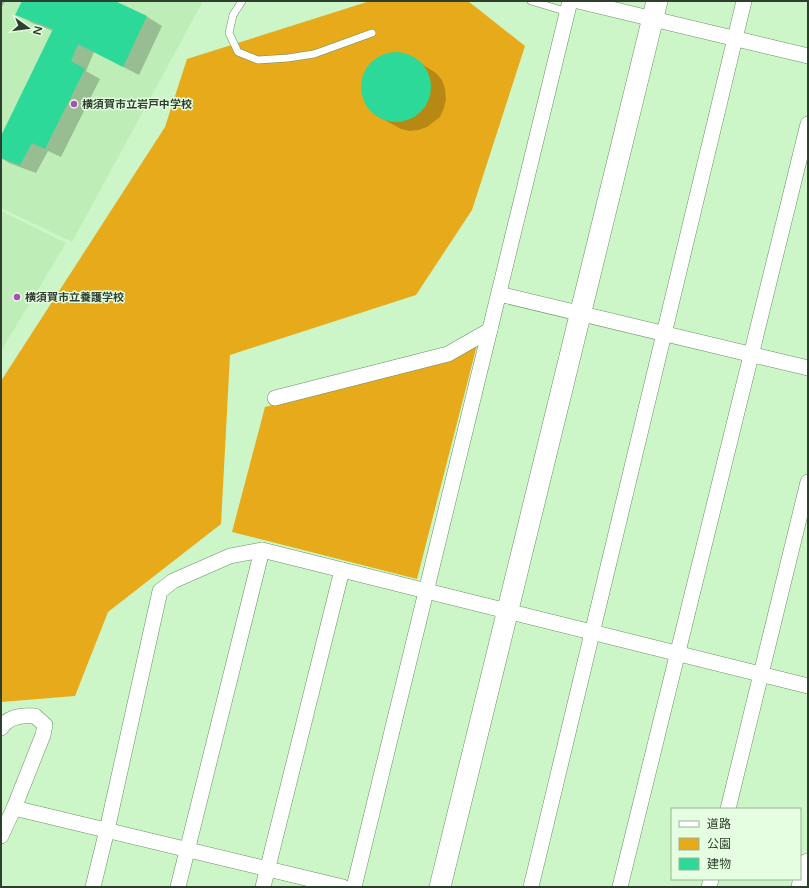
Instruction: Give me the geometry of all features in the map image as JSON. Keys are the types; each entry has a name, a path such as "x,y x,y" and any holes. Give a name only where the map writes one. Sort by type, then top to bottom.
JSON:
{"street":[{"path":"578,1 655,10 734,38 808,56"},
{"path":"531,887 744,1"},
{"path":"354,887 569,6"},
{"path":"440,887 655,10"},
{"path":"620,887 808,124"},
{"path":"499,294 808,368"},
{"path":"275,398 448,354 490,330"},
{"path":"728,808 808,482"},
{"path":"93,887 160,591 173,581 230,556 262,550 808,686"},
{"path":"178,887 262,550"},
{"path":"263,887 342,570"},
{"path":"1,728 3,724 20,715 35,716 45,725 43,735 14,808 1,836"},
{"path":"14,808 343,887"},
{"path":"802,887 808,864"}],"lane":[{"path":"242,1 233,15 229,33 238,52 258,60 288,58 314,54 372,33"},
{"path":"531,1 569,6"}],"shaded area":[{"name":"横須賀市立岩戸中学校","path":"1,1 203,1 72,242 1,208"},
{"name":"横須賀市立養護学校","path":"1,211 66,243 1,351"}],"green space":[{"path":"370,1 468,1 525,46 472,210 416,295 230,355 221,524 108,612 75,696 1,702 1,381 165,127 187,59"},
{"path":"477,345 417,579 232,532 265,407 455,357"}],"building":[{"path":"22,1 115,1 147,16 123,67 78,44 71,61 85,69 45,149 32,143 20,165 1,158 1,136 53,29 15,15"},
{"path":"396,52 415,58 425,68 431,87 425,106 415,116 396,122 377,116 367,106 361,87 367,68 377,58"}],"place":[{"name":"横須賀市立岩戸中学校","path":"74,104"},
{"name":"横須賀市立養護学校","path":"17,297"}]}
